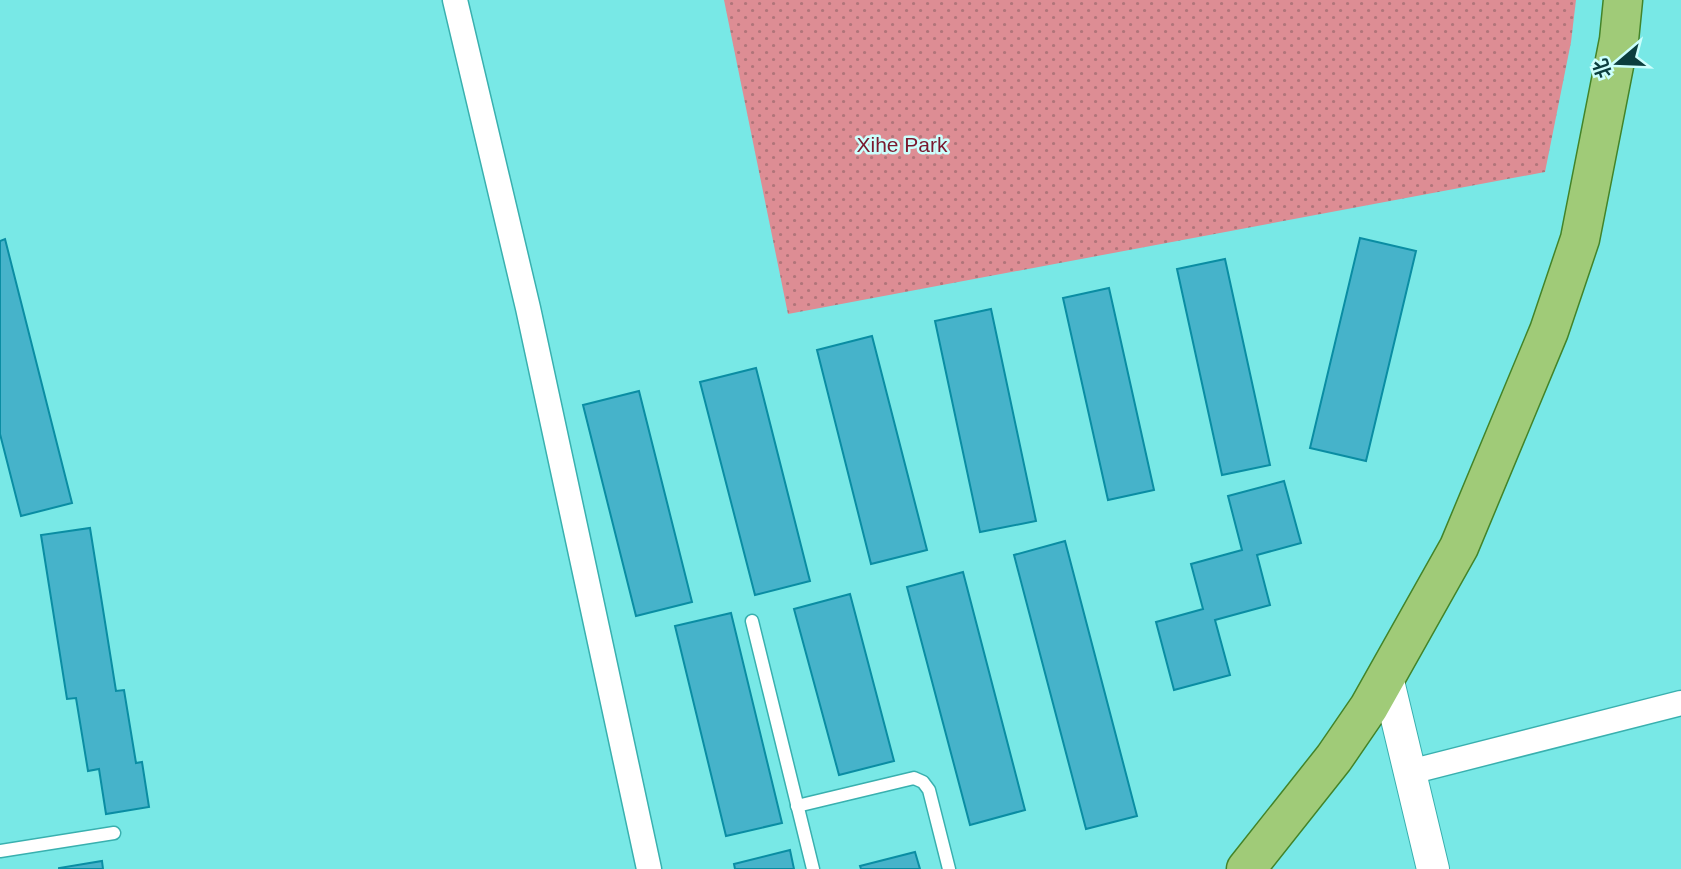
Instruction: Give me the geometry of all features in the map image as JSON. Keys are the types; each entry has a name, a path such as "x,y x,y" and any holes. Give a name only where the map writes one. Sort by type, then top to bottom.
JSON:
{"main road":[{"path":"1246,869 1334,758 1370,707 1459,547 1549,331 1580,239 1619,40 1623,0"}],"street":[{"path":"455,0 528,308 649,869"},
{"path":"1387,677 1433,869"},
{"path":"1410,772 1681,703"}],"lane":[{"path":"752,621 813,869"},
{"path":"797,806 914,778 929,790 949,869"},
{"path":"0,851 114,833"}],"green space":[{"name":"Xihe Park","path":"724,0 1576,0 1571,42 1545,172 788,314"}],"building":[{"path":"1360,238 1416,251 1366,461 1310,448"},
{"path":"5,239 72,503 21,516 0,434 0,241"},
{"path":"1225,259 1270,465 1222,475 1177,269"},
{"path":"1109,288 1154,490 1108,500 1063,298"},
{"path":"991,309 1036,521 980,532 935,321"},
{"path":"872,336 927,550 871,564 817,350"},
{"path":"756,368 810,581 755,595 700,382"},
{"path":"639,391 692,602 636,616 583,405"},
{"path":"1284,481 1301,543 1257,555 1270,605 1215,620 1230,675 1174,690 1156,622 1203,609 1191,564 1242,550 1228,496"},
{"path":"90,528 116,691 124,690 136,763 142,762 149,807 106,814 99,769 88,771 76,698 67,699 41,535"},
{"path":"1065,541 1137,816 1086,829 1014,555"},
{"path":"963,572 1025,810 970,825 907,587"},
{"path":"850,594 894,761 839,775 794,609"},
{"path":"731,613 782,823 726,836 675,626"},
{"path":"790,850 794,869 735,869 734,864"},
{"path":"915,852 920,869 861,869 860,866"},
{"path":"102,861 103,869 59,869 59,868"}]}
